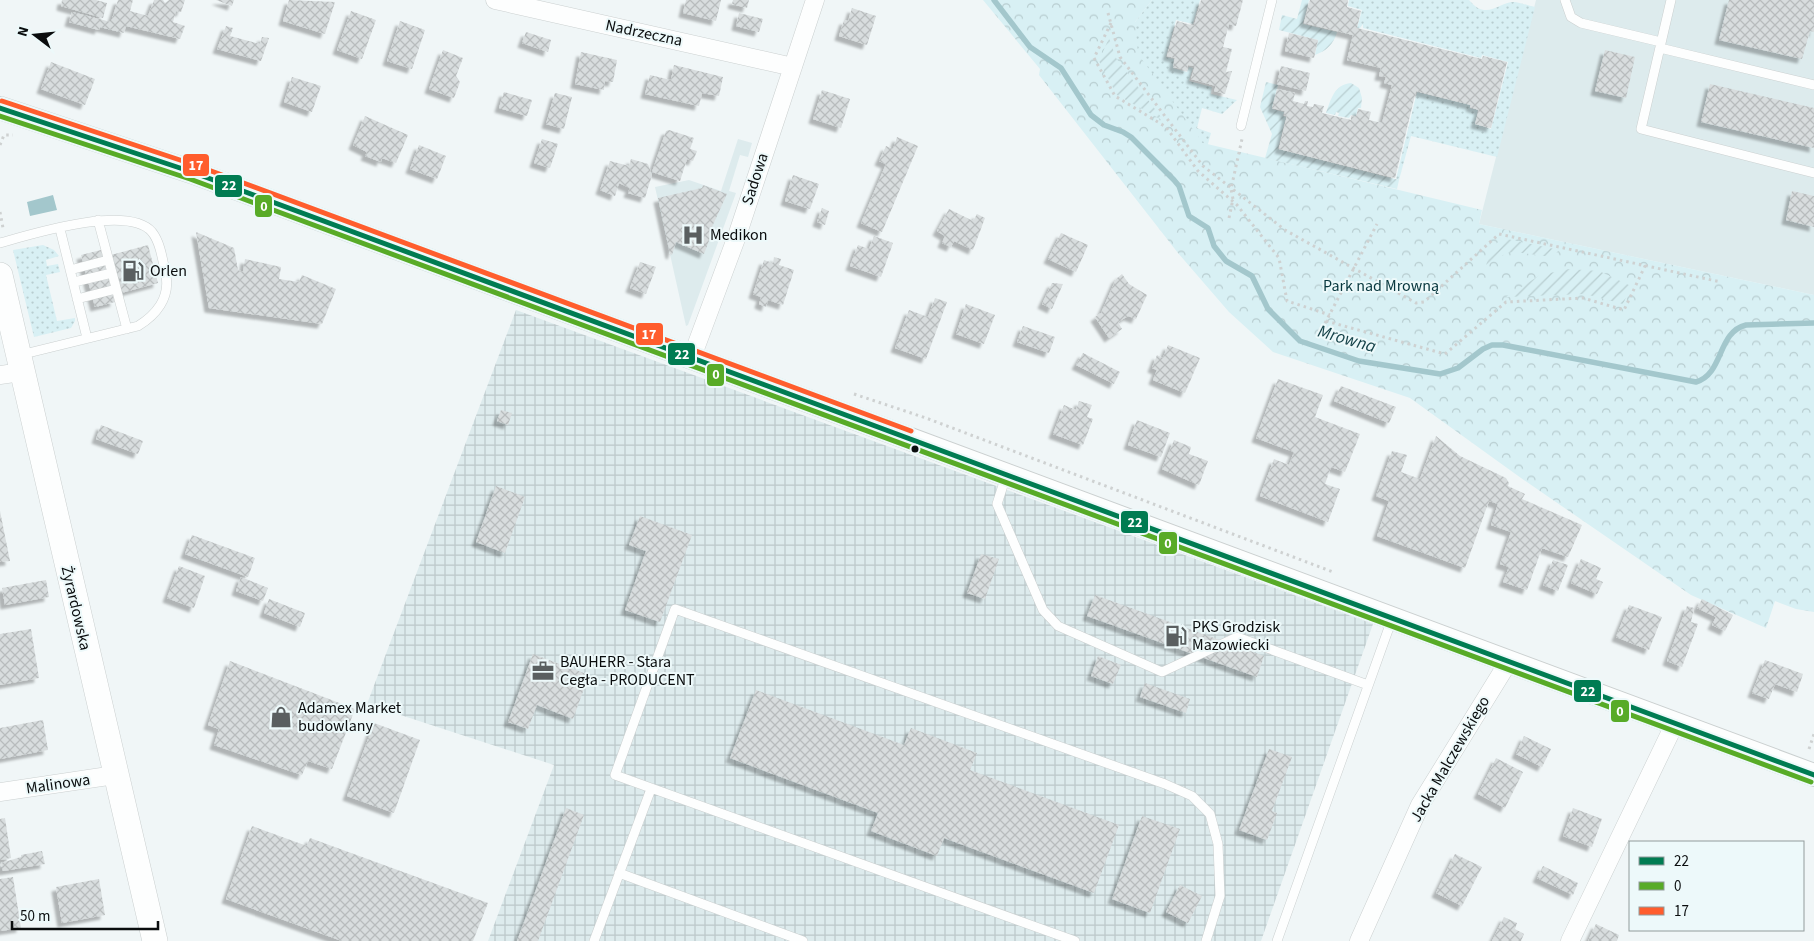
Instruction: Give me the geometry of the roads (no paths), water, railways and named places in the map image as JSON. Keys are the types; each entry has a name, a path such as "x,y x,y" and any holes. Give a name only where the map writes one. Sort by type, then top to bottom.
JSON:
{"main road":[{"name":"Żyrardowska","path":"0,275 13,367 155,941"}],"street":[{"name":"Nadrzeczna","path":"495,0 793,67"},
{"name":"Sadowa","path":"692,357 736,236 815,0"},
{"path":"0,108 192,172 1814,774"},
{"name":"Jacka Malczewskiego","path":"1359,941 1420,805 1509,661"},
{"path":"1570,941 1675,723"},
{"name":"Malinowa","path":"0,792 115,775"}],"lane":[{"path":"1241,126 1272,0"},
{"path":"1565,0 1572,18 1582,23 1814,85"},
{"path":"1671,0 1641,129 1814,172"},
{"path":"98,220 127,329"},
{"path":"0,243 98,220 131,221 142,224 152,233 157,242 167,283 162,303 151,318 138,326 87,338 13,367"},
{"path":"60,229 87,338"},
{"path":"70,270 108,260"},
{"path":"74,282 112,273"},
{"path":"77,299 116,289"},
{"path":"1007,474 997,504 1043,610 1058,626 1162,672 1237,637 1368,685"},
{"path":"1074,941 615,776 674,609 1164,784 1192,796 1210,814 1218,844 1220,896 1206,941"},
{"path":"1277,941 1392,618"},
{"path":"594,941 651,789"},
{"path":"619,873 803,941"}],"waterway":[{"name":"Mrowna","path":"994,0 1030,47 1061,68 1091,115 1104,125 1131,137 1174,180 1179,186 1189,216 1208,228 1214,246 1226,261 1252,276 1268,309 1300,341 1359,361 1440,374 1458,368 1483,349 1492,345 1503,345 1696,382 1705,378 1712,371 1725,344 1737,329 1746,325 1814,323"}],"place":[{"name":"Medikon","path":"693,235"},
{"name":"Orlen","path":"133,271"},
{"name":"PKS Grodzisk Mazowiecki","path":"1176,636"},
{"name":"BAUHERR - Stara Cegła - PRODUCENT","path":"543,671"},
{"name":"Adamex Market budowlany","path":"281,717"}],"park label":[{"name":"Park nad Mrowną","path":"1381,286"}]}
